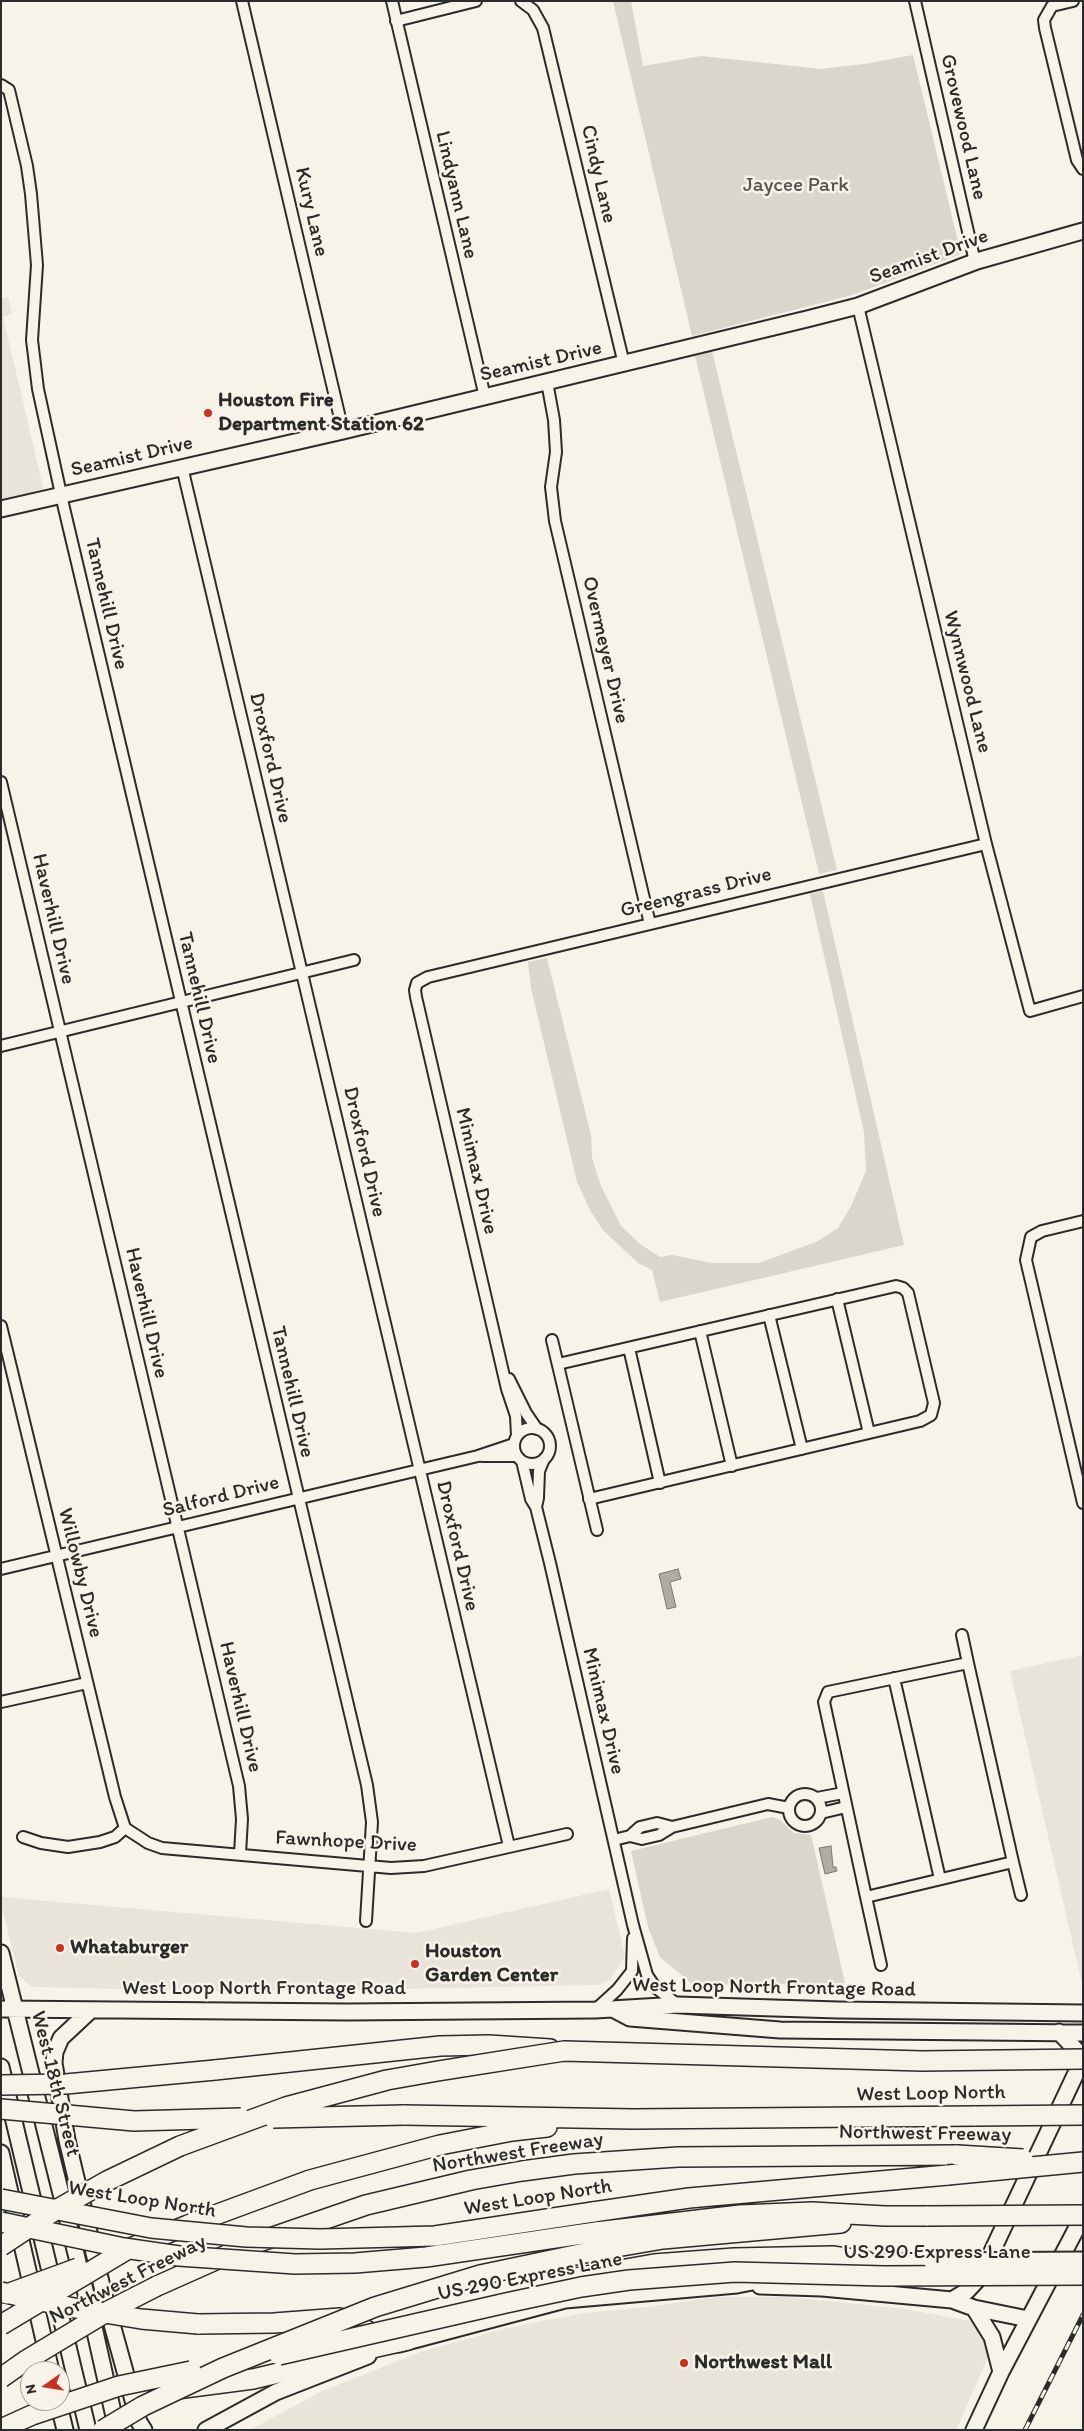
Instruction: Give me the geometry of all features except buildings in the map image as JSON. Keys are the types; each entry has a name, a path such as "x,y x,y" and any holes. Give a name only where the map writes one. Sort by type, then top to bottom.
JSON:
{"highway":[{"path":"1,2085 66,2084 440,2046 489,2045 564,2050 922,2061 1083,2059"},
{"path":"1,2246 54,2211 180,2146 286,2107 387,2080 564,2050"},
{"name":"West Loop North","path":"1,2109 134,2121 404,2115 633,2118 1083,2115"},
{"path":"1,2294 128,2249 310,2180 381,2160 512,2130 633,2118"},
{"name":"Northwest Freeway","path":"1,2378 25,2361 100,2316 157,2286 247,2246 366,2205 472,2180 583,2163 678,2157 957,2155 1083,2162"},
{"name":"West Loop North","path":"1,2199 150,2228 255,2238 435,2236 688,2198 1083,2162"},
{"path":"1,2222 134,2250 236,2262 295,2264 355,2263 597,2241 664,2239 830,2224 885,2216 1083,2216"},
{"path":"103,2430 143,2406 222,2368 375,2307 480,2274 597,2241"},
{"path":"1,2325 128,2249"},
{"path":"1,2294 141,2319 198,2324 274,2323 344,2318 654,2264 734,2258 832,2256 866,2261"},
{"name":"US 290 Express Lane","path":"70,2401 165,2375 301,2351 581,2286 629,2280 735,2272 884,2276 1083,2275"},
{"path":"70,2401 253,2379 312,2365 346,2354 408,2340"},
{"name":"US 290 Express Lane","path":"1,2429 44,2411"}],"main road":[{"name":"Seamist Drive","path":"1,509 343,431 858,306 975,262 1083,231"},
{"name":"West 18th Street","path":"1,1953 8,2008 91,2314 117,2430"},
{"name":"West Loop North Frontage Road","path":"8,2008 221,2012 596,2010 678,2004 1002,2013 1083,2013"},
{"path":"613,2009 630,2018 780,2030 1083,2033"},
{"path":"91,2010 61,2038 55,2052 54,2063 68,2140 105,2299 139,2422 144,2430"},
{"path":"952,2300 967,2291 980,2277 1077,2071 1078,2052 1058,2032"},
{"path":"1,2067 88,2430"},
{"path":"1,2153 49,2361"},
{"path":"974,2430 1001,2372 1083,2216"},
{"path":"206,2430 276,2392 408,2340 565,2300 738,2285 866,2261 1083,2260"},
{"path":"738,2285 822,2288 952,2300 974,2308 1028,2319"},
{"path":"974,2308 992,2337 1001,2372"},
{"path":"64,2430 65,2411"}],"street":[{"name":"Kury Lane","path":"242,1 343,431"},
{"name":"Lindyann Lane","path":"392,1 485,397"},
{"path":"396,21 476,1"},
{"name":"Cindy Lane","path":"521,1 533,10 543,28 624,364"},
{"name":"Grovewood Lane","path":"915,1 975,262"},
{"path":"1073,1 1052,6 1044,20 1044,28 1077,160 1083,168"},
{"name":"Tannehill Drive","path":"1,85 8,90 28,175 37,265 32,340 38,389 60,495 366,1785 372,1822 366,1921"},
{"name":"Wynnwood Lane","path":"858,306 986,844 1030,1011 1083,996"},
{"name":"Overmeyer Drive","path":"546,382 556,452 551,487 555,521 650,924"},
{"name":"Droxford Drive","path":"182,467 509,1846"},
{"name":"Haverhill Drive","path":"1,782 239,1786 242,1819 240,1854"},
{"name":"Greengrass Drive","path":"417,983 428,977 986,844"},
{"path":"1,1046 354,960"},
{"name":"Minimax Drive","path":"417,983 415,990 416,998 507,1388 516,1416 516,1440"},
{"path":"1083,1221 1042,1231 1031,1237 1026,1260 1083,1504"},
{"path":"558,1364 896,1286 908,1293 914,1317 934,1410 926,1419 589,1500"},
{"path":"837,1299 869,1433"},
{"path":"769,1315 802,1449"},
{"name":"Willowby Drive","path":"1,1326 115,1798 125,1828"},
{"path":"700,1331 732,1466"},
{"path":"552,1340 597,1530"},
{"path":"628,1348 660,1483"},
{"name":"Minimax Drive","path":"503,1367 537,1429"},
{"path":"537,1429 546,1435 549,1441 549,1450 544,1459 534,1464 520,1459 516,1440 526,1430 537,1429"},
{"name":"Salford Drive","path":"1,1569 478,1456 516,1440"},
{"name":"Salford Drive","path":"478,1456 520,1459"},
{"name":"Minimax Drive","path":"520,1459 531,1499 536,1506"},
{"name":"Minimax Drive","path":"544,1459 539,1471 536,1506 633,1925 647,1975 655,1988 678,2004"},
{"path":"962,1635 1021,1895"},
{"path":"881,1965 824,1702 828,1692 968,1663"},
{"path":"894,1678 940,1879"},
{"path":"1,1702 87,1683"},
{"path":"817,1798 843,1792"},
{"path":"822,1813 817,1798 808,1794 802,1794 794,1799 789,1808 792,1819 801,1826 812,1825 822,1813 846,1807"},
{"path":"614,1840 630,1836 642,1839 659,1835 672,1827 768,1804 789,1808"},
{"path":"22,1837 41,1843 78,1846 114,1837 125,1828"},
{"name":"Fawnhope Drive","path":"125,1828 148,1843 162,1848 391,1868 424,1866 567,1834"},
{"path":"866,1897 1013,1862"},
{"name":"Minimax Drive","path":"596,2010 617,1990 632,1971 633,1925"}],"shaded area":[{"path":"8,297 12,314 3,317 44,491 1,501 1,299"},
{"path":"678,1569 681,1579 670,1582 676,1607 667,1609 659,1574"},
{"path":"1083,1655 1083,1988 1010,1671"},
{"path":"831,1846 833,1867 836,1867 837,1871 825,1874 819,1848"},
{"path":"609,1889 625,1956 610,1980 598,1985 246,1992 32,1987 19,1976 1,1904 1,1897 416,1933"},
{"path":"717,2297 789,2297 905,2309 976,2322 989,2355 956,2430 250,2430 320,2392 420,2352 507,2328 584,2313 647,2307"}],"green space":[{"name":"Jaycee Park","path":"613,1 631,1 643,66 701,56 821,69 864,64 913,55 961,254 852,295 692,336"},
{"path":"712,351 837,870 819,874 695,356"},
{"path":"823,891 904,1245 660,1302 652,1270 638,1263 603,1230 590,1210 577,1182 531,988 528,962 547,958 591,1135 592,1158 601,1186 621,1226 640,1244 660,1257 672,1255 712,1263 759,1263 816,1242 838,1228 851,1206 866,1171 864,1132 810,894"},
{"path":"772,1817 780,1820 794,1833 811,1835 845,1983 693,1985 660,1957 648,1927 631,1851"}],"railway":[{"path":"1025,2430 1083,2315"}],"place":[{"name":"Houston Fire Department Station 62","path":"208,413"},
{"name":"Whataburger","path":"60,1948"},
{"name":"Houston Garden Center","path":"415,1964"},
{"name":"Northwest Mall","path":"684,2363"}]}
